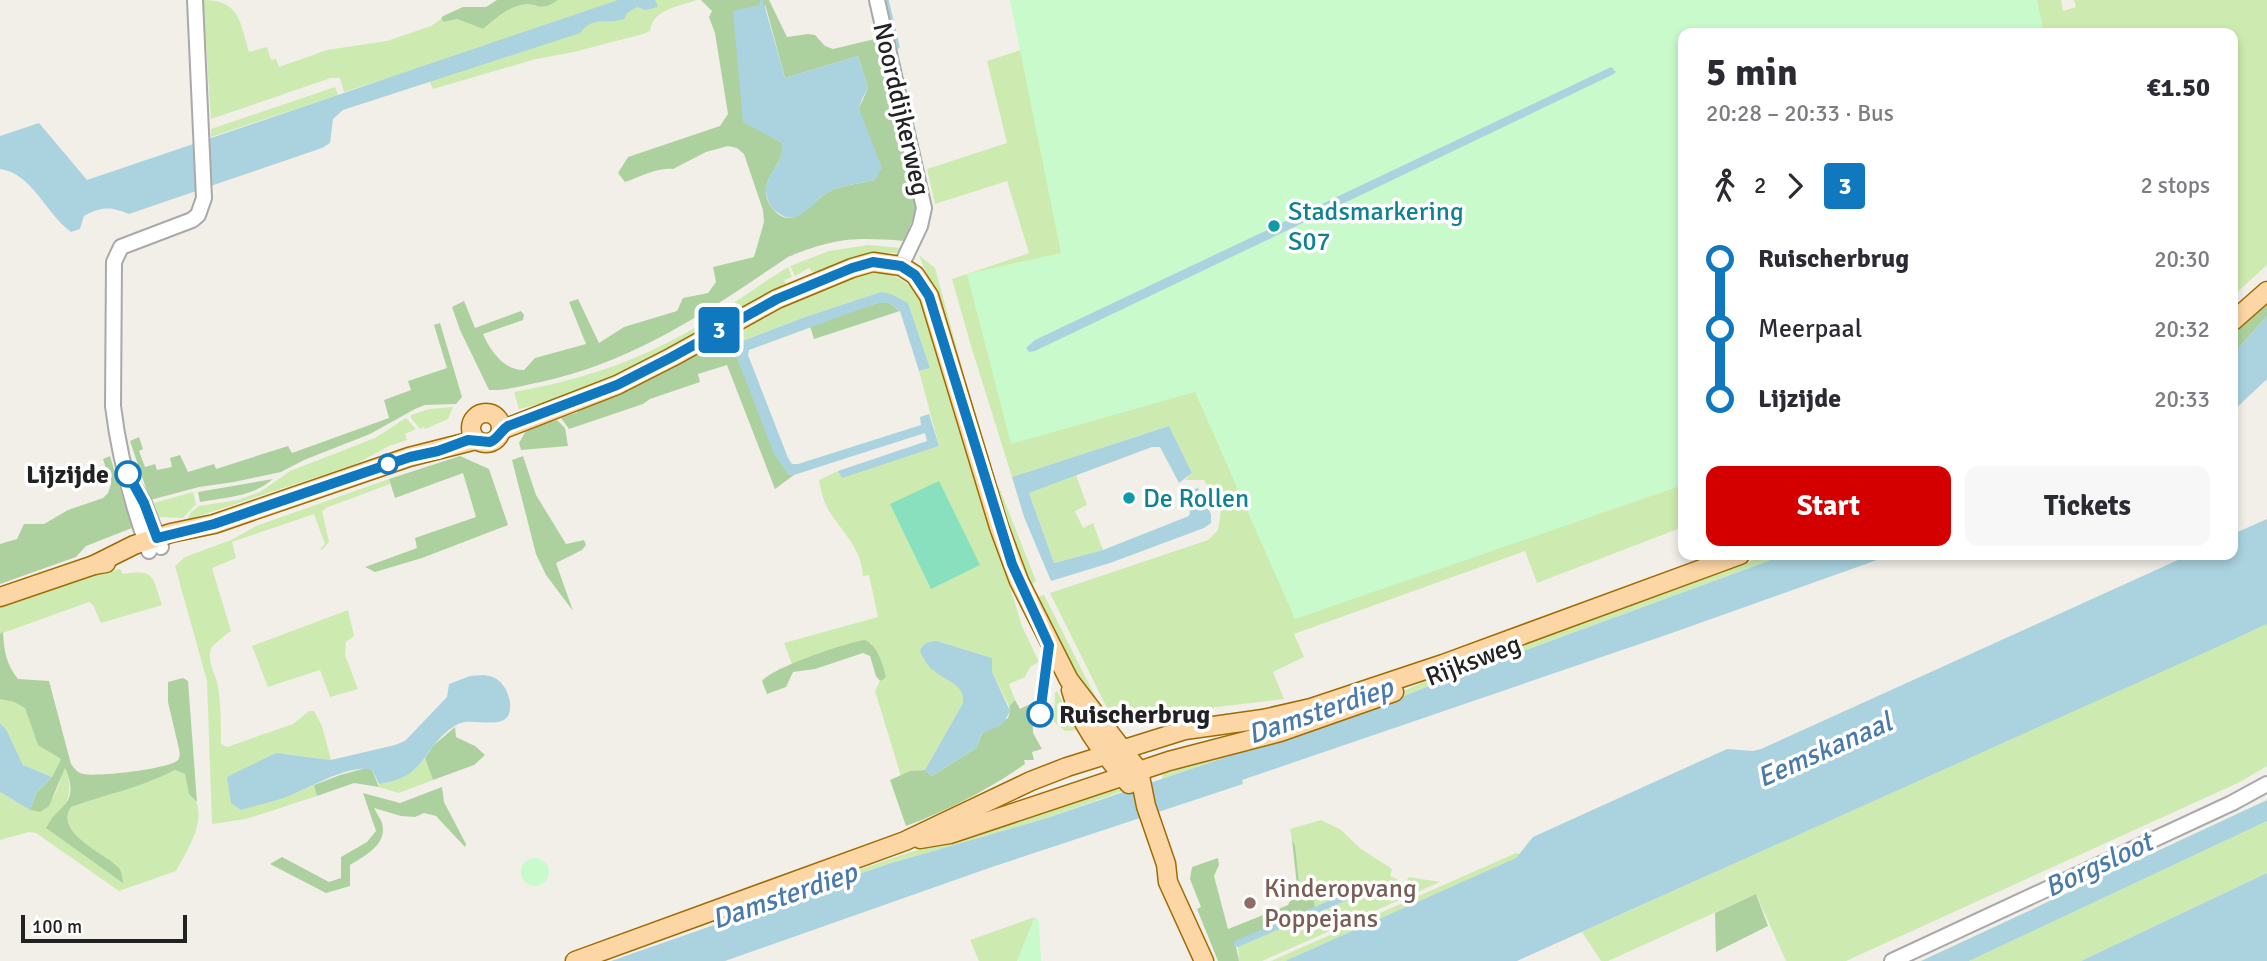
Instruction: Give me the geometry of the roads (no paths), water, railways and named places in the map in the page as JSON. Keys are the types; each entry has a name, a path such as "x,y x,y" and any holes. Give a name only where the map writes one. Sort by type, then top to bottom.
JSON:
{"main road":[{"path":"499,424 617,385 766,304 816,282 873,262 901,266 915,275 929,296 1012,564 1069,680 1134,780 1166,864 1170,888 1204,961"},
{"path":"2238,317 2267,291"},
{"path":"481,413 489,413 499,424 498,437 490,442 473,432 474,418 481,413"},
{"path":"0,597 94,565 115,562 153,545 410,457 473,432"},
{"name":"Rijksweg","path":"575,961 905,841 1031,781 1113,751 1185,730 1271,717 1318,706 1443,664 1726,560"},
{"name":"Rijksweg","path":"905,841 950,834 1134,780 1209,750 1260,738 1367,702 1455,665 1744,560"},
{"path":"1318,706 1334,689"}],"street":[{"path":"153,545 144,503 128,474 117,437 113,407 114,270 116,254 121,247 192,220 202,208 204,190 195,0"},
{"name":"Noorddijkerweg","path":"877,0 924,208 920,226 901,266"},
{"path":"1892,961 2232,803 2267,784"}],"water":[{"path":"618,0 655,0 658,7 645,10 637,7 627,13 624,19 595,22 580,33 343,110 333,119 330,143 322,148 129,214 111,209 96,210 84,216 80,229 71,232 21,178 0,169 0,136 39,123 87,180"},
{"path":"764,4 785,78 858,56 868,88 859,108 882,168 875,180 832,190 806,211 792,218 774,210 768,202 766,192 767,183 781,155 782,143 743,122 733,11"},
{"path":"1611,67 1616,72 1612,75 1035,351 1029,352 1026,348 1035,340"},
{"path":"881,292 908,303 930,368 919,371 900,311 889,303 877,303 749,350 748,355 792,464 921,425 920,417 929,414 939,446 842,478 838,471 927,441 925,433 794,475 788,474 774,454 734,350 735,344"},
{"path":"2267,316 2267,379 2238,406 2238,348"},
{"path":"1169,426 1192,473 1179,483 1160,447 1152,447 1029,493 1054,563 1103,550 1189,516 1183,492 1198,488 1211,514 1211,523 1110,563 1051,581 1024,517 1012,477"},
{"name":"Eemskanaal","path":"2267,519 2267,624 2226,643 1517,961 1285,961 1516,858 1533,837 1727,749 1761,749 2178,560 2238,560 2238,532"},
{"path":"1771,560 1877,560 1242,780 1243,784 992,867 725,961 611,961 888,864 1044,819 1394,700"},
{"path":"937,641 992,658 992,672 1010,711 1003,724 982,734 976,748 932,776 925,770 963,703 958,687 932,669 920,651 927,643"},
{"path":"470,676 496,678 505,688 510,703 508,716 496,722 458,724 437,741 408,775 379,784 372,770 353,770 330,777 289,796 241,810 231,803 227,777 276,753 331,760 395,745 405,741 447,697 449,684"},
{"path":"0,723 7,731 23,765 52,777 36,793 30,810 0,792"},
{"path":"2267,800 2267,821 1969,961 1921,961"},
{"path":"2267,873 2267,961 2081,961"},
{"path":"1375,881 1378,884 1373,889 1238,947 1234,946 1237,940"}],"waterway":[{"path":"761,5 762,0"},
{"path":"887,0 898,47"}],"place":[{"name":"Stadsmarkering S07","path":"1274,226"},
{"name":"Lijzijde","path":"128,474"},
{"name":"De Rollen","path":"1129,498"},
{"name":"Ruischerbrug","path":"1040,714"},
{"name":"Kinderopvang Poppejans","path":"1250,903"}],"water label":[{"name":"Damsterdiep","path":"1320,710"},
{"name":"Borgsloot","path":"2098,864"},
{"name":"Damsterdiep","path":"784,895"}]}
